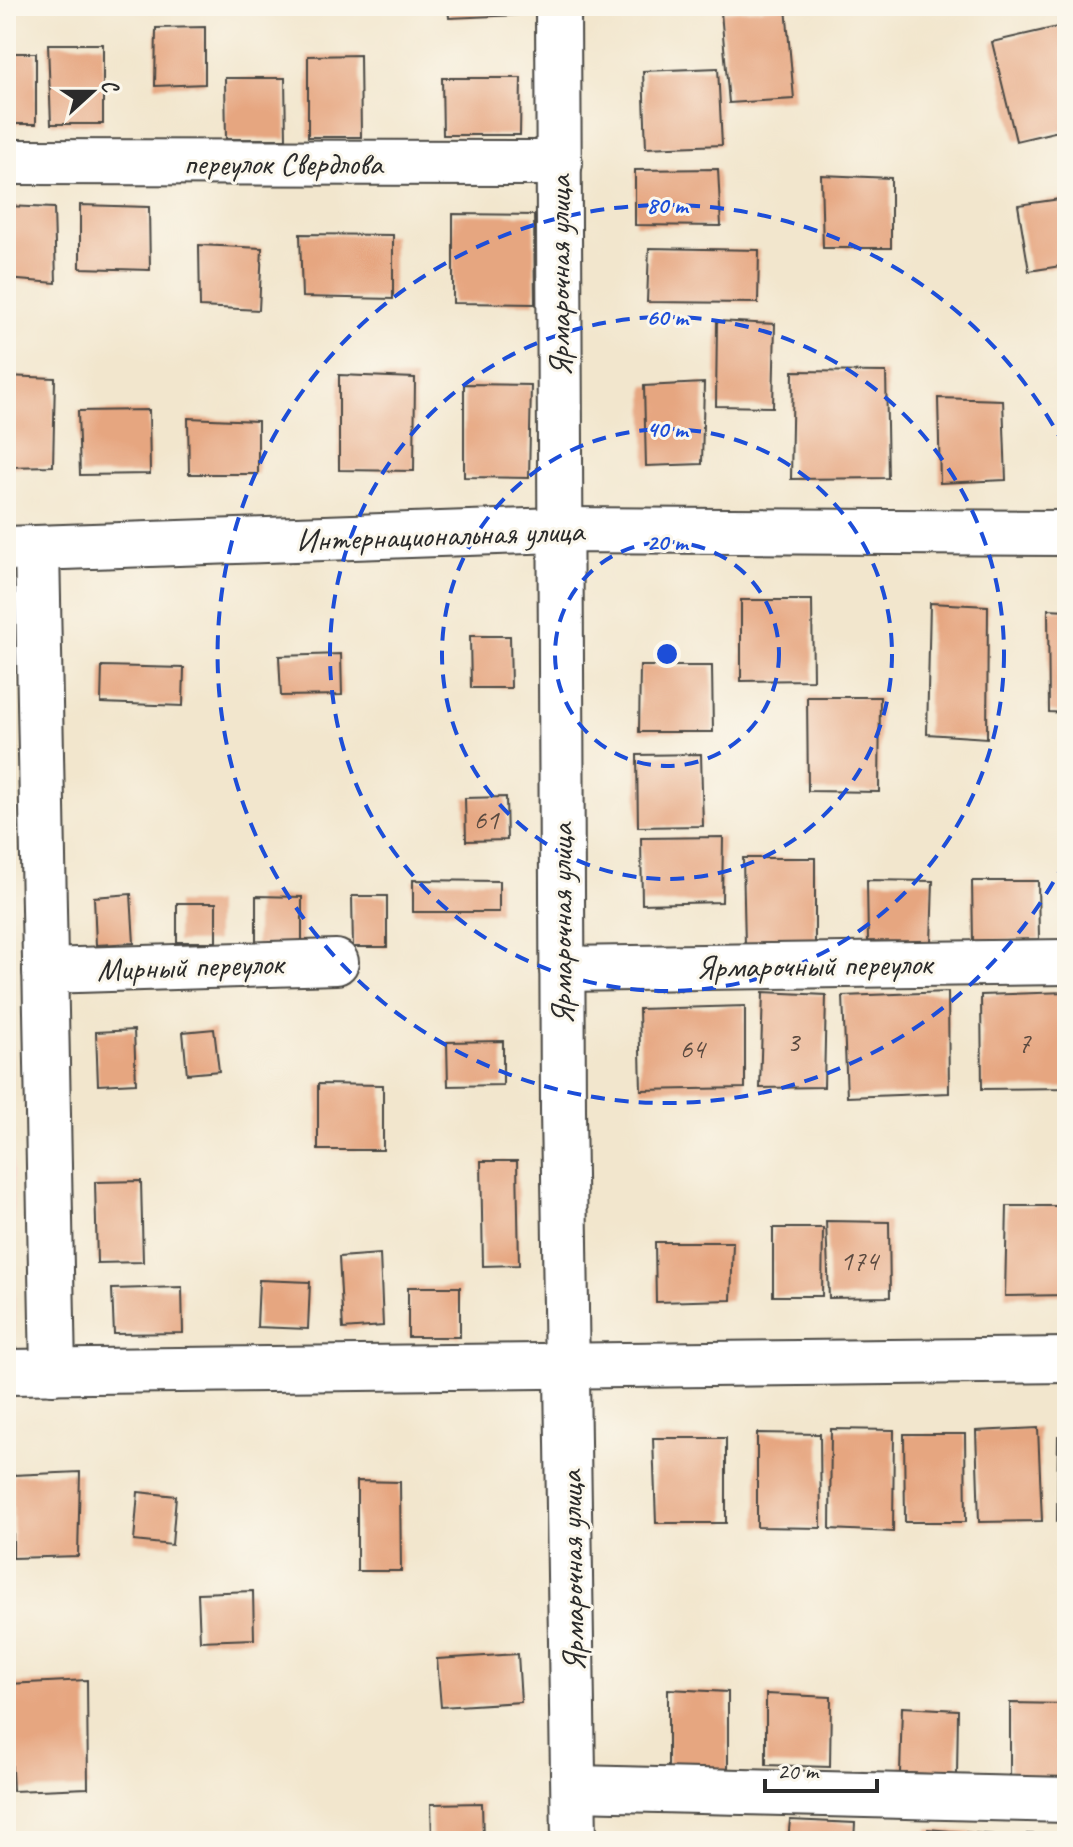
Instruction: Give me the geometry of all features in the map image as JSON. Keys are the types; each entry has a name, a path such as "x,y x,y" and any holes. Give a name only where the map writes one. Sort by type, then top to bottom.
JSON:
{"street":[{"name":"Ярмарочная улица","path":"558,6 558,530 574,1841"},
{"name":"переулок Свердлова","path":"6,162 560,163"},
{"name":"Интернациональная улица","path":"22,549 558,530 1067,533"},
{"path":"22,549 45,971 53,1372"},
{"name":"Мирный переулок","path":"45,971 336,962"},
{"name":"Ярмарочный переулок","path":"562,969 1067,962"},
{"path":"6,1372 1067,1360"},
{"path":"575,1788 1067,1800"}],"shaded area":[{"path":"6,637 15,1335 6,1335"}],"building":[{"path":"448,6 518,6 518,15 449,18"},
{"path":"786,7 794,99 729,103 721,12"},
{"path":"1062,26 1067,48 1067,129 1016,141 992,42"},
{"path":"205,27 205,84 155,86 156,28"},
{"path":"48,44 103,44 103,124 51,124"},
{"path":"6,53 36,53 36,124 6,124"},
{"path":"360,55 361,137 308,137 308,56"},
{"path":"718,68 722,145 646,148 643,71"},
{"path":"225,78 285,78 286,139 226,139"},
{"path":"442,78 521,78 520,135 443,135"},
{"path":"718,169 721,226 635,225 635,170"},
{"path":"821,175 891,178 891,248 823,248"},
{"path":"1067,198 1067,265 1029,271 1018,205"},
{"path":"80,205 149,207 150,270 80,268"},
{"path":"6,206 54,208 56,283 6,279"},
{"path":"453,214 534,215 535,304 453,303"},
{"path":"300,234 393,235 393,299 302,297"},
{"path":"199,245 262,248 259,310 200,307"},
{"path":"649,248 759,250 758,303 647,302"},
{"path":"717,321 775,324 773,407 716,406"},
{"path":"793,371 886,372 888,478 791,479"},
{"path":"339,375 415,378 414,471 339,470"},
{"path":"6,376 55,378 53,466 6,467"},
{"path":"704,383 702,464 646,466 644,386"},
{"path":"464,384 531,385 529,478 464,477"},
{"path":"938,398 1003,400 1006,480 940,483"},
{"path":"149,410 150,474 80,475 78,411"},
{"path":"188,418 258,421 258,474 189,474"},
{"path":"741,600 812,600 813,680 741,681"},
{"path":"930,603 988,606 987,738 927,734"},
{"path":"1048,609 1067,610 1067,713 1049,712"},
{"path":"470,636 510,636 511,688 471,688"},
{"path":"341,654 342,695 281,696 279,656"},
{"path":"102,666 184,668 183,706 101,703"},
{"path":"640,666 712,666 713,732 639,732"},
{"path":"807,697 880,697 879,792 808,791"},
{"path":"701,754 703,826 638,827 637,755"},
{"path":"506,797 507,840 466,841 465,798"},
{"path":"723,837 722,902 642,904 641,838"},
{"path":"743,858 815,858 815,945 745,945"},
{"path":"413,880 499,881 499,912 413,912"},
{"path":"867,880 933,881 931,943 868,941"},
{"path":"972,881 1038,881 1039,939 973,941"},
{"path":"131,894 134,943 96,945 94,897"},
{"path":"256,896 302,897 302,945 256,945"},
{"path":"352,896 387,896 387,947 353,947"},
{"path":"177,903 216,903 216,942 177,942"},
{"path":"763,992 826,995 824,1087 760,1088"},
{"path":"948,992 949,1093 847,1097 843,996"},
{"path":"1067,992 1067,1088 982,1089 981,995"},
{"path":"745,1006 745,1088 641,1090 639,1009"},
{"path":"214,1029 219,1071 187,1074 183,1032"},
{"path":"134,1030 136,1083 98,1085 96,1032"},
{"path":"503,1041 503,1085 448,1086 447,1042"},
{"path":"318,1084 383,1085 383,1150 318,1150"},
{"path":"481,1161 517,1161 519,1265 483,1266"},
{"path":"141,1181 143,1262 97,1263 95,1182"},
{"path":"1007,1206 1067,1206 1067,1295 1005,1296"},
{"path":"826,1221 889,1222 890,1297 829,1298"},
{"path":"773,1228 823,1228 822,1296 773,1296"},
{"path":"655,1242 733,1242 731,1300 656,1302"},
{"path":"380,1254 383,1326 343,1329 339,1257"},
{"path":"259,1280 310,1282 308,1329 257,1327"},
{"path":"182,1287 183,1333 114,1334 112,1289"},
{"path":"408,1287 460,1287 460,1337 408,1337"},
{"path":"1038,1428 1042,1521 979,1522 976,1431"},
{"path":"831,1429 894,1430 893,1532 830,1529"},
{"path":"757,1433 820,1434 821,1528 757,1527"},
{"path":"904,1434 965,1434 966,1522 905,1522"},
{"path":"1058,1436 1067,1436 1067,1521 1057,1521"},
{"path":"653,1438 726,1438 726,1523 656,1523"},
{"path":"80,1472 78,1556 13,1558 13,1475"},
{"path":"357,1481 400,1482 401,1571 357,1571"},
{"path":"138,1492 176,1496 172,1545 134,1541"},
{"path":"253,1591 254,1639 200,1641 198,1593"},
{"path":"518,1654 521,1702 441,1707 437,1659"},
{"path":"87,1680 88,1788 13,1791 8,1684"},
{"path":"668,1689 728,1692 728,1776 668,1774"},
{"path":"766,1694 831,1697 830,1767 766,1765"},
{"path":"1010,1703 1067,1704 1067,1784 1010,1780"},
{"path":"902,1707 958,1710 957,1775 900,1773"},
{"path":"482,1803 483,1841 432,1841 431,1804"},
{"path":"790,1820 855,1823 854,1841 788,1841"},
{"path":"928,1829 994,1835 994,1841 927,1841"},
{"path":"1027,1834 1067,1836 1067,1841 1027,1841"}]}
